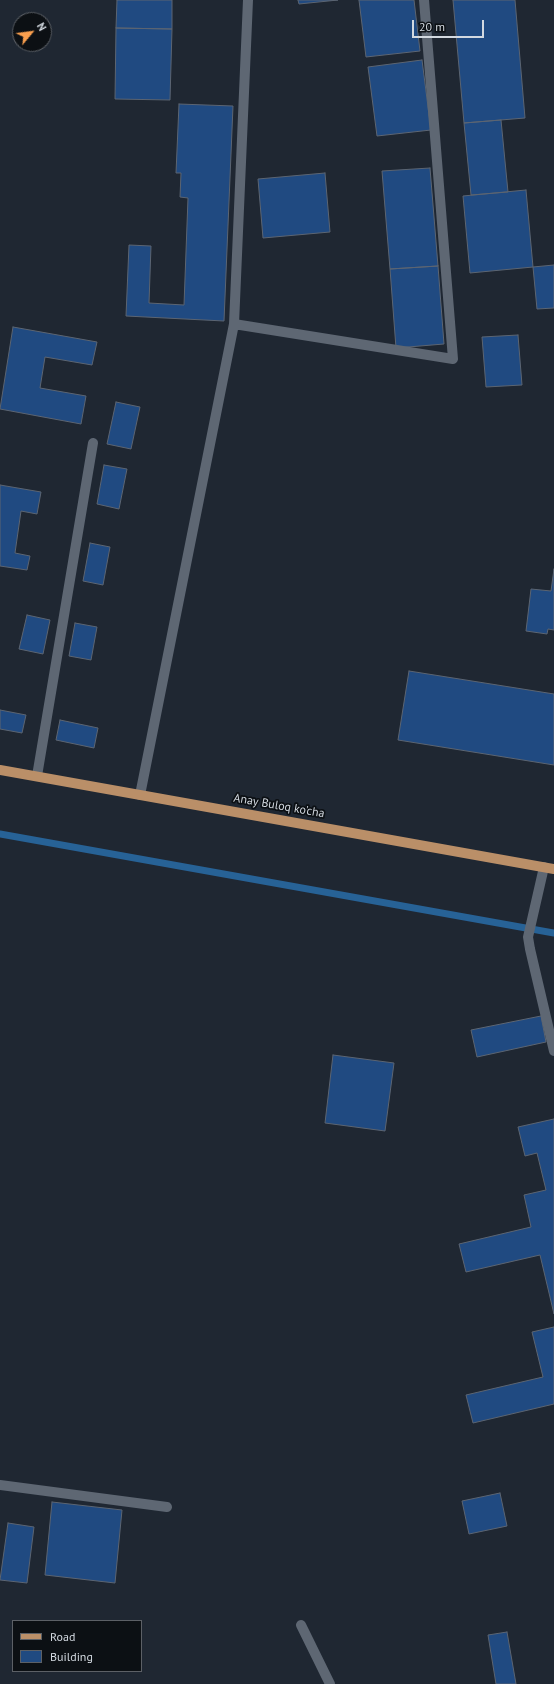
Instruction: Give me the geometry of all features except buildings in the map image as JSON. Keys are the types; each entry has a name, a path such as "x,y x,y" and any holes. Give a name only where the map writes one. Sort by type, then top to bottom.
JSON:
{"main road":[{"name":"Anay Buloq ko'cha","path":"0,770 549,868"}],"street":[{"path":"140,794 234,324 248,0"},
{"path":"234,324 453,358 424,0"},
{"path":"37,776 93,443"},
{"path":"549,868 538,893 528,937 554,1051"},
{"path":"0,1485 167,1507"},
{"path":"301,1625 330,1684"}],"waterway":[{"path":"0,834 554,933"}]}
